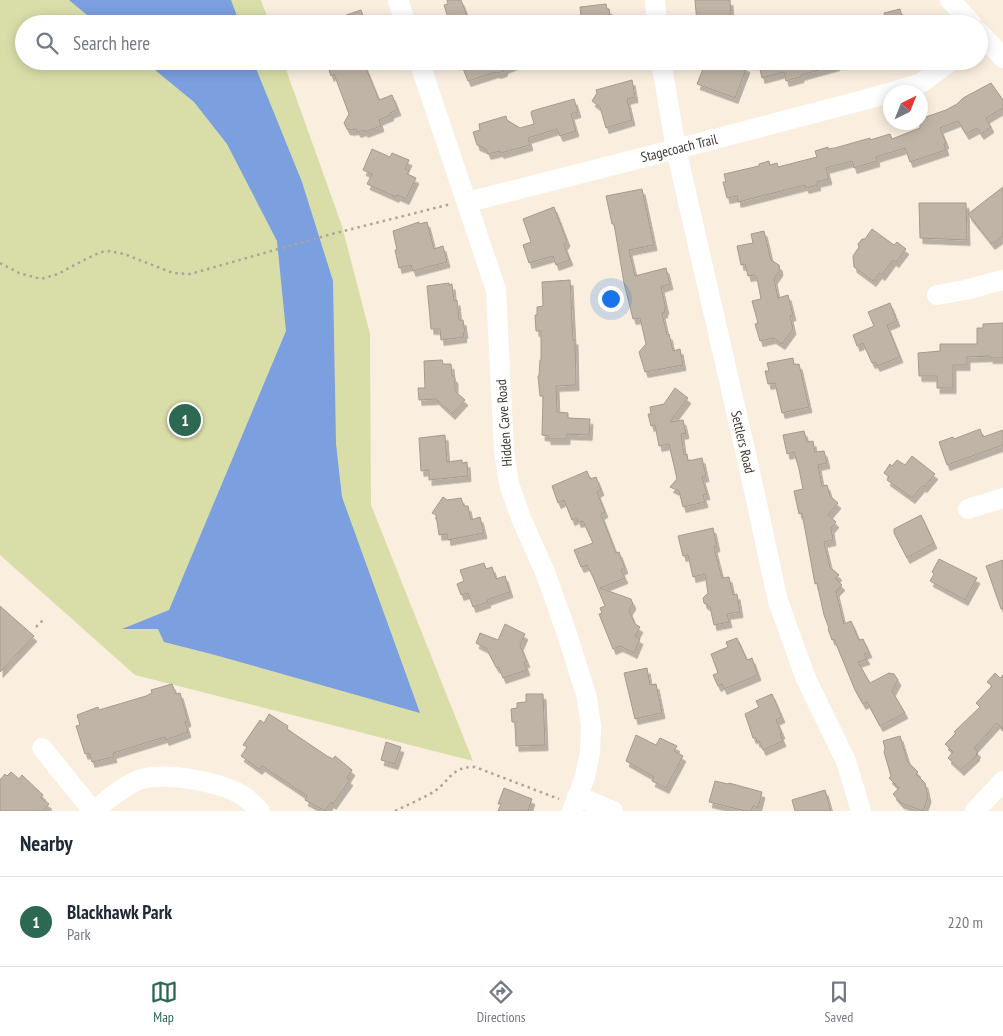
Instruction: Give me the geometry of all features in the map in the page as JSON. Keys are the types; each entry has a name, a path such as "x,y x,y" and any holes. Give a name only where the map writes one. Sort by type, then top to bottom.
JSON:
{"street":[{"path":"398,0 403,15"},
{"path":"655,0 656,15"},
{"path":"950,0 964,15"},
{"path":"988,42 1003,58"},
{"name":"Hidden Cave Road","path":"422,70 460,203 496,290 504,450 509,484 551,590 587,698 591,726 590,752 585,777 574,804"},
{"name":"Settlers Road","path":"663,70 676,150 778,601 806,679 846,761 862,811"},
{"name":"Stagecoach Trail","path":"915,85 939,70"},
{"name":"Stagecoach Trail","path":"460,203 676,150 883,95"},
{"path":"937,295 1003,280"},
{"path":"968,509 1003,498"},
{"path":"42,748 94,811 106,800 139,780 166,776 213,783 245,797 254,809"},
{"path":"974,811 1003,781"},
{"path":"574,804 613,811"}],"path":[{"path":"0,263 19,273 41,279 58,274 101,252 109,251 124,254 173,273 190,274 328,235 460,203"},
{"path":"36,628 45,618"},
{"path":"395,811 431,794 450,775 466,767 475,767 574,804"}],"green space":[{"path":"0,0 261,0 267,15 15,15 15,70 286,70 342,226 370,334 371,505 473,761 135,675 0,555"}],"water":[{"path":"69,0 231,0 237,15 87,15"},
{"path":"155,70 257,70 302,182 333,281 336,444 342,497 420,713 164,642 158,629 122,629 169,610 286,331 277,241 227,144 194,102"}],"building":[{"path":"447,0 461,0 467,15 447,15 444,5 448,4"},
{"path":"695,0 730,0 731,15 696,15"},
{"path":"606,4 610,15 581,15 580,7"},
{"path":"900,9 902,15 885,15 884,13"},
{"path":"361,10 363,15 346,15"},
{"path":"329,70 367,70 379,100 392,95 398,110 379,120 381,126 365,132 364,130 358,132 356,129 347,129 344,123 349,114 334,74 331,76"},
{"path":"464,70 504,70 498,73 468,81"},
{"path":"703,70 746,70 735,98 697,84"},
{"path":"760,70 819,70 786,81 784,72 762,78"},
{"path":"632,80 635,97 627,99 632,120 606,128 600,107 592,101 597,93 596,90"},
{"path":"991,83 1003,100 1003,108 986,118 991,127 981,134 977,128 966,134 958,121 940,128 946,143 944,144 946,150 910,162 905,148 876,157 877,161 854,168 852,161 826,168 829,179 817,182 818,185 806,188 805,185 738,202 737,196 727,198 723,182 726,182 724,174 759,166 759,164 769,161 770,165 777,163 778,167 817,157 815,151 828,147 828,149 835,148 890,134 892,139 915,130 928,130 928,116 946,110 963,98"},
{"path":"574,99 578,112 571,114 576,131 560,136 557,129 528,138 530,145 501,153 500,151 488,154 486,149 477,145 473,132 480,130 479,124 506,116 507,120 520,128 534,124 532,111"},
{"path":"372,149 390,157 392,153 409,160 405,169 409,171 407,174 416,178 406,199 397,195 396,197 367,184 372,174 363,170"},
{"path":"1003,187 1003,236 992,244 968,214"},
{"path":"642,189 654,245 629,250 635,276 666,268 670,284 661,287 666,309 662,313 673,351 680,349 683,365 645,372 639,352 646,344 640,318 633,319 624,283 614,224 612,224 606,196"},
{"path":"919,203 966,203 967,240 920,238"},
{"path":"554,207 567,241 564,245 570,260 556,265 553,256 529,263 523,245 531,242 523,219"},
{"path":"419,222 419,224 427,222 434,249 443,246 447,262 413,271 411,265 399,268 393,231"},
{"path":"872,229 894,245 897,242 906,249 896,262 893,260 882,275 879,273 873,281 854,267 853,256 859,247 858,244 862,239 865,239"},
{"path":"764,231 771,260 779,265 780,270 774,279 778,298 788,295 793,315 790,316 793,329 782,344 773,338 760,341 755,324 758,323 752,301 761,299 757,278 755,275 748,276 745,264 741,265 737,246 753,243 751,234"},
{"path":"570,280 573,340 575,339 576,385 556,386 557,412 568,413 568,418 590,419 589,435 567,434 567,439 548,439 548,436 542,435 543,396 540,396 538,376 541,360 541,331 536,331 535,315 537,315 537,307 543,306 542,282"},
{"path":"449,283 449,285 452,284 454,301 457,300 459,320 463,320 465,333 463,333 464,337 441,340 440,329 431,329 427,286"},
{"path":"890,303 897,321 887,325 900,357 877,366 875,362 872,363 863,343 857,346 853,335 874,326 868,312"},
{"path":"1003,323 1003,358 990,358 990,356 967,357 967,365 953,365 953,388 937,388 937,376 919,376 918,353 940,351 940,344 977,344 977,328 983,328 983,324"},
{"path":"793,358 794,365 799,364 809,407 782,413 775,383 768,384 765,371 769,371 767,363"},
{"path":"442,360 443,364 451,364 452,375 455,378 455,391 465,400 452,414 436,399 419,400 418,388 425,388 424,361"},
{"path":"675,388 688,398 670,422 683,420 686,433 681,434 684,455 687,454 688,461 702,458 706,476 702,477 707,494 703,495 705,502 683,507 679,491 670,487 677,479 669,444 659,446 655,425 651,426 648,414 651,414 650,407 664,404"},
{"path":"980,429 983,437 1003,430 1003,445 947,465 939,442 953,437 954,439"},
{"path":"804,431 807,442 813,441 815,452 824,451 827,463 818,465 822,486 827,485 830,496 838,503 828,515 836,522 831,528 833,540 824,542 830,567 839,575 835,578 842,585 836,591 844,624 851,621 859,640 863,639 869,652 864,654 867,659 858,662 870,683 889,673 894,674 898,680 892,691 905,713 880,726 867,702 863,704 855,690 834,639 832,640 817,583 815,584 802,513 799,514 794,491 803,489 799,469 794,452 787,454 783,435"},
{"path":"445,435 447,462 462,460 462,463 467,462 468,476 429,480 429,470 421,471 419,438"},
{"path":"912,456 935,474 912,498 887,480 889,477 884,473 890,464 892,466 897,460 905,465"},
{"path":"587,471 590,479 596,477 601,490 597,492 605,512 601,514 616,553 619,552 625,568 621,570 625,578 600,588 631,599 633,604 629,610 635,624 640,627 635,636 640,639 634,653 620,646 613,649 599,614 602,613 600,608 605,606 587,565 581,567 574,550 593,543 583,521 578,522 577,518 572,520 564,500 558,503 552,486"},
{"path":"443,497 447,500 461,498 464,506 468,506 471,520 480,517 484,533 448,540 447,534 439,535 436,515 432,513"},
{"path":"921,515 934,543 907,558 894,533 894,529"},
{"path":"713,528 717,546 714,547 722,578 729,577 733,595 737,594 740,612 727,614 729,622 714,625 710,607 704,603 703,598 708,593 705,574 693,577 688,555 683,556 678,536"},
{"path":"939,559 977,578 965,600 930,581 934,574 932,572"},
{"path":"1003,560 1003,609 1001,609 986,566"},
{"path":"484,563 486,569 492,567 496,579 505,576 510,592 473,607 468,593 461,595 457,584 464,581 460,570"},
{"path":"0,606 34,636 0,672"},
{"path":"505,624 525,634 520,645 527,662 524,662 527,670 503,678 486,648 476,643 480,633 498,640"},
{"path":"737,638 747,660 752,658 758,675 724,689 722,684 718,686 713,675 718,673 711,654 728,647 726,642"},
{"path":"647,668 650,685 656,684 662,713 635,719 624,673"},
{"path":"995,673 1000,678 1003,675 1003,729 997,723 974,748 978,752 977,755 961,770 948,758 953,752 945,744 956,733 954,732 980,707 976,703 992,686 987,682"},
{"path":"172,684 176,694 180,693 188,721 185,722 188,732 166,740 165,737 113,753 114,757 92,762 89,753 85,754 76,726 80,725 77,715 98,707 99,710 146,696 152,693 151,690"},
{"path":"526,694 543,694 545,745 516,746 515,722 512,722 511,709 517,708 517,703 526,702"},
{"path":"772,694 782,717 776,720 782,733 780,734 783,741 763,750 759,741 757,742 756,738 753,738 745,714 759,707 756,701"},
{"path":"269,714 288,726 287,729 327,756 333,759 335,756 352,770 347,778 350,780 333,804 331,802 325,811 305,800 307,796 262,766 259,769 241,756 247,747 243,745 260,720 264,723"},
{"path":"636,735 656,745 660,738 677,746 674,751 683,756 666,788 652,781 654,777 626,761"},
{"path":"900,736 908,762 925,783 928,797 923,811 901,803 893,794 899,788 889,778 891,776 883,741"},
{"path":"386,742 401,747 395,764 381,760"},
{"path":"11,772 19,779 22,775 43,795 41,798 49,804 43,811 0,811 0,780 5,774 7,776"},
{"path":"715,781 762,792 758,808 753,806 751,811 745,811 709,802"},
{"path":"504,788 532,799 528,811 498,811 501,804 498,804"},
{"path":"825,790 831,811 795,811 792,800"}],"place":[{"name":"Blackhawk Park","path":"185,420"}]}
